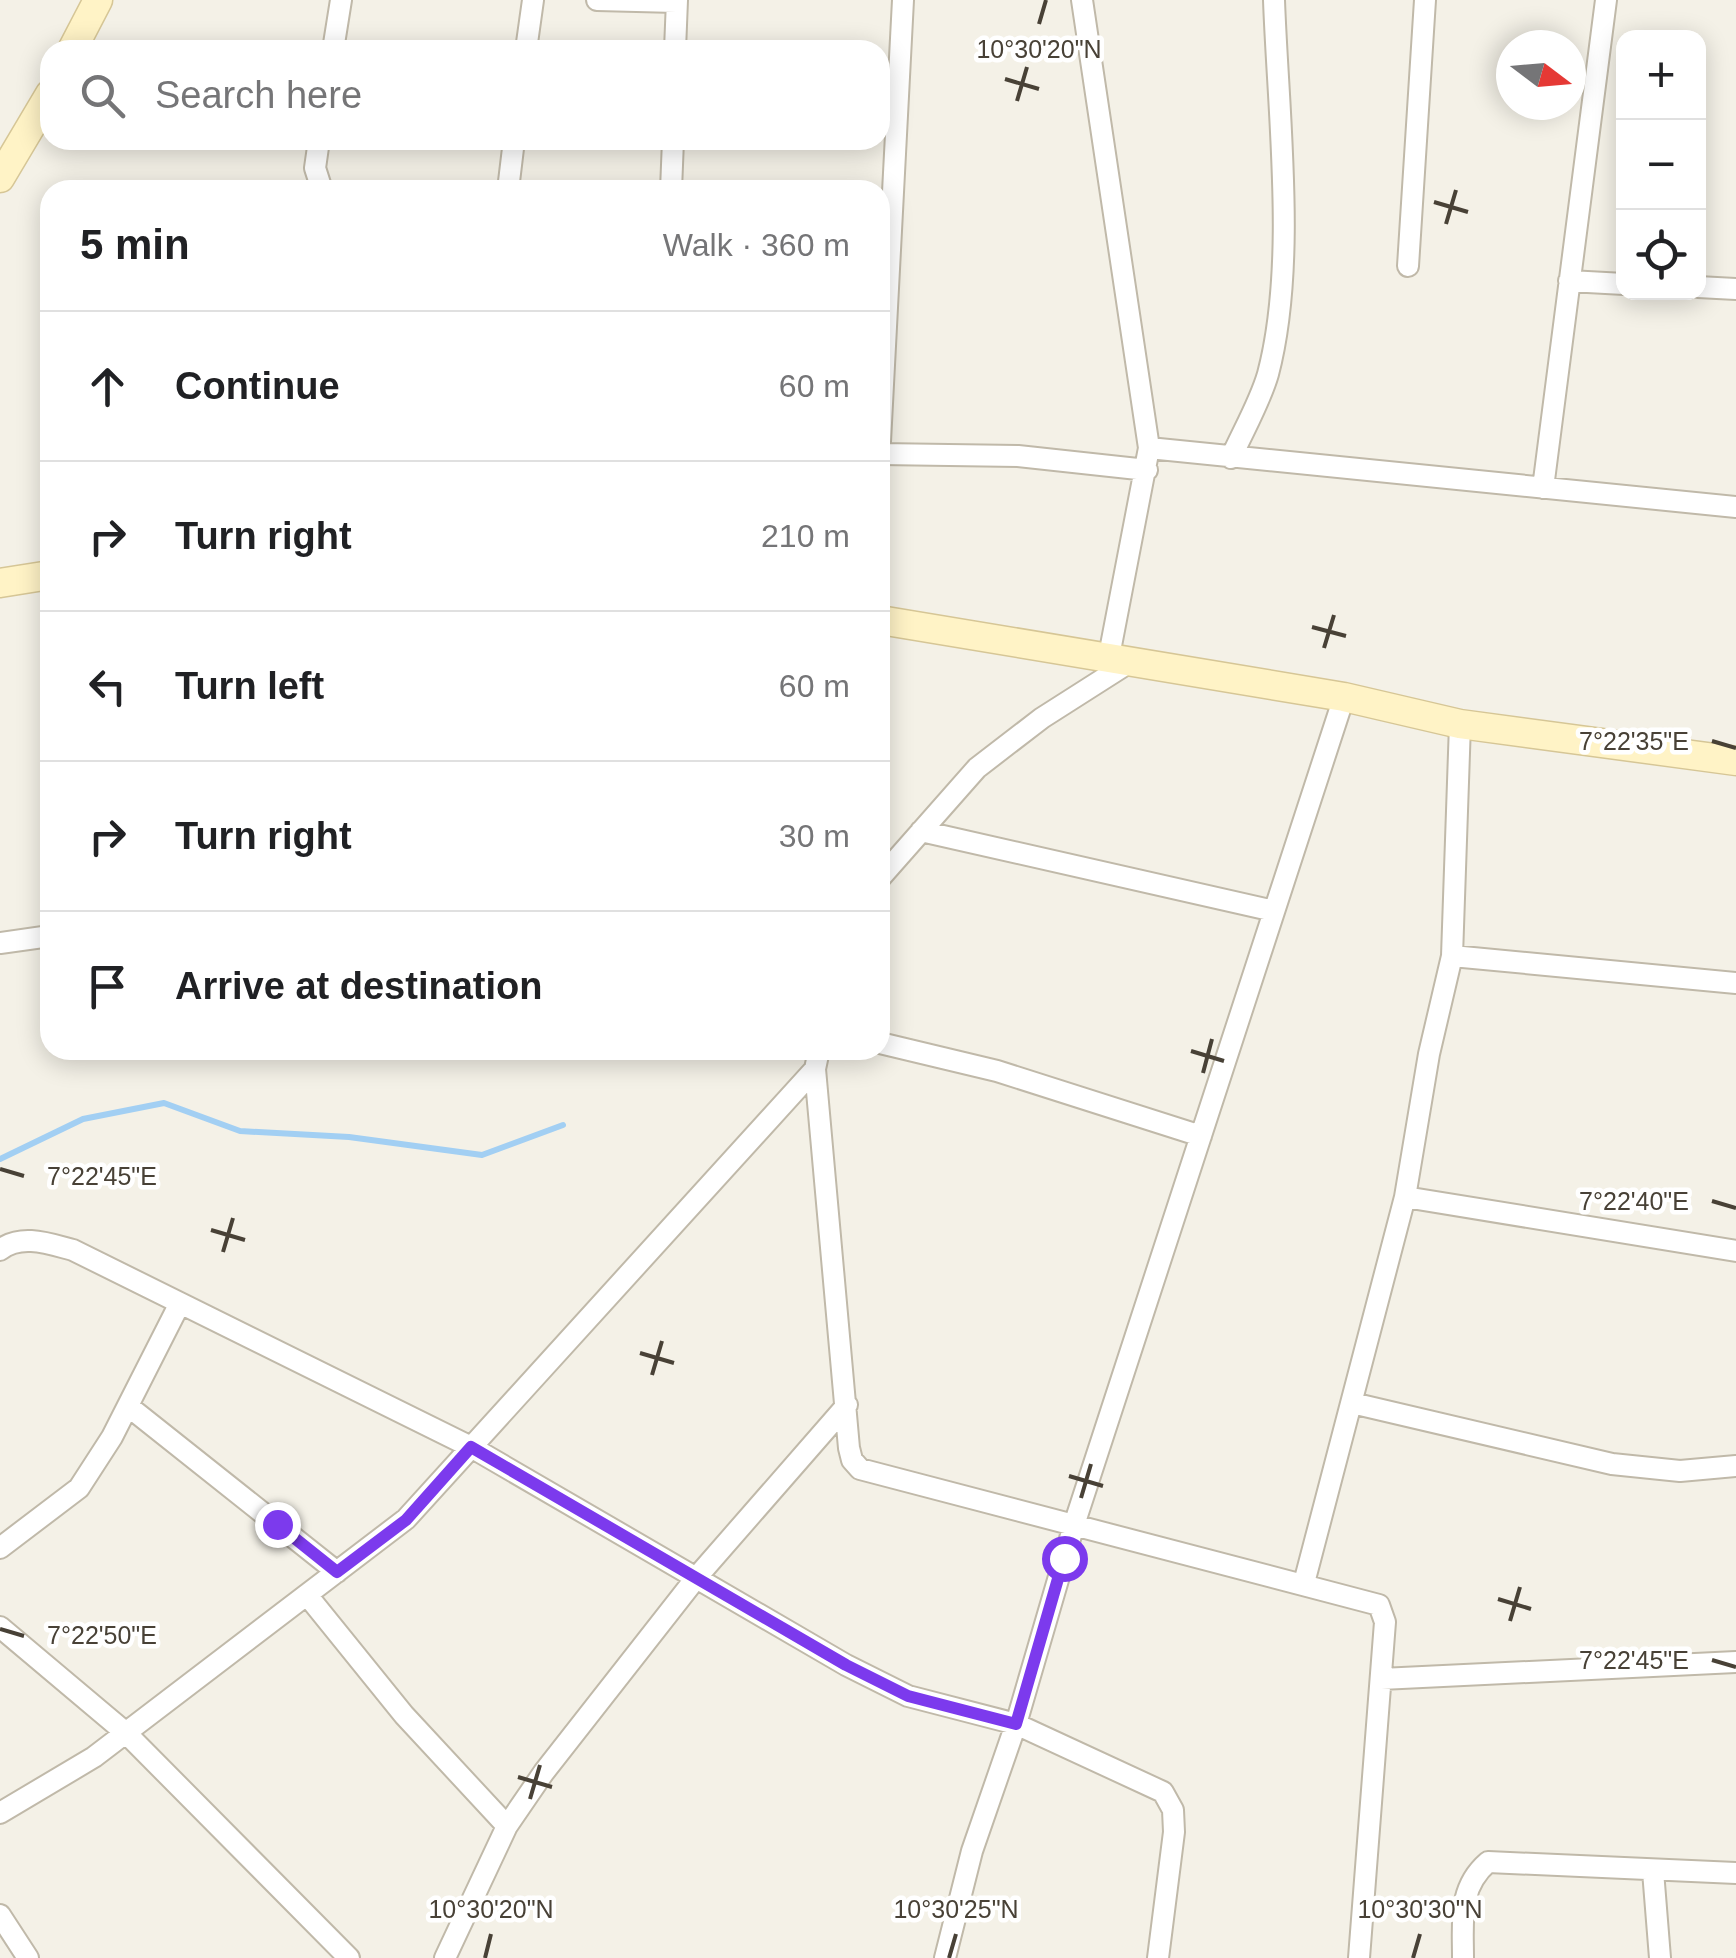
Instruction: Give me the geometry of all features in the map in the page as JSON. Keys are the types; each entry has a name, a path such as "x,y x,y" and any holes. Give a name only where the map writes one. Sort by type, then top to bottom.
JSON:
{"street":[{"path":"77,40 98,0"},
{"path":"335,40 341,0"},
{"path":"527,40 532,0"},
{"path":"597,0 676,1 675,40"},
{"path":"890,250 903,0"},
{"path":"890,866 977,768 1121,658 1149,448 1082,0"},
{"path":"1232,458 1268,375 1280,296 1282,230 1274,0"},
{"path":"1408,266 1425,0"},
{"path":"1543,488 1606,0"},
{"path":"0,178 40,111"},
{"path":"318,150 315,168 319,180"},
{"path":"509,180 513,150"},
{"path":"671,180 673,150"},
{"path":"1570,282 1616,284"},
{"path":"1706,287 1736,288"},
{"path":"1149,448 1736,508"},
{"path":"890,454 1018,456 1146,470"},
{"path":"0,583 40,577"},
{"path":"890,622 1344,697 1460,724 1736,761"},
{"path":"946,1958 972,1851 1016,1724 1074,1524 1344,697"},
{"path":"1304,1584 1406,1198 1429,1054 1452,956 1460,724"},
{"path":"920,831 1274,911"},
{"path":"0,942 40,937"},
{"path":"1452,956 1736,983"},
{"path":"890,1044 997,1071 1201,1136"},
{"path":"0,1814 94,1757 406,1520 816,1060"},
{"path":"817,1060 849,1448 860,1470 1379,1605 1385,1622 1359,1958"},
{"path":"1406,1198 1736,1251"},
{"path":"0,1250 8,1243 35,1241 73,1250 471,1447 846,1665 908,1696 1016,1724 1163,1792 1173,1810 1174,1832 1158,1958"},
{"path":"0,1548 79,1488 128,1406 180,1303"},
{"path":"1352,1403 1612,1464 1680,1471 1736,1466"},
{"path":"128,1406 337,1572"},
{"path":"445,1958 507,1826 544,1772 696,1578 847,1406"},
{"path":"307,1595 404,1715 507,1826"},
{"path":"0,1627 126,1733 349,1958"},
{"path":"1381,1679 1736,1662"},
{"path":"1463,1958 1464,1908 1472,1876 1488,1862 1736,1873"},
{"path":"1653,1871 1660,1958"},
{"path":"0,1914 28,1958"}],"waterway":[{"path":"0,1159 83,1119 164,1103 240,1131 349,1137 482,1155 563,1125"}],"route":[{"path":"277,1524 337,1572 406,1520 471,1447 846,1665 908,1696 1016,1724 1064,1558"}]}
